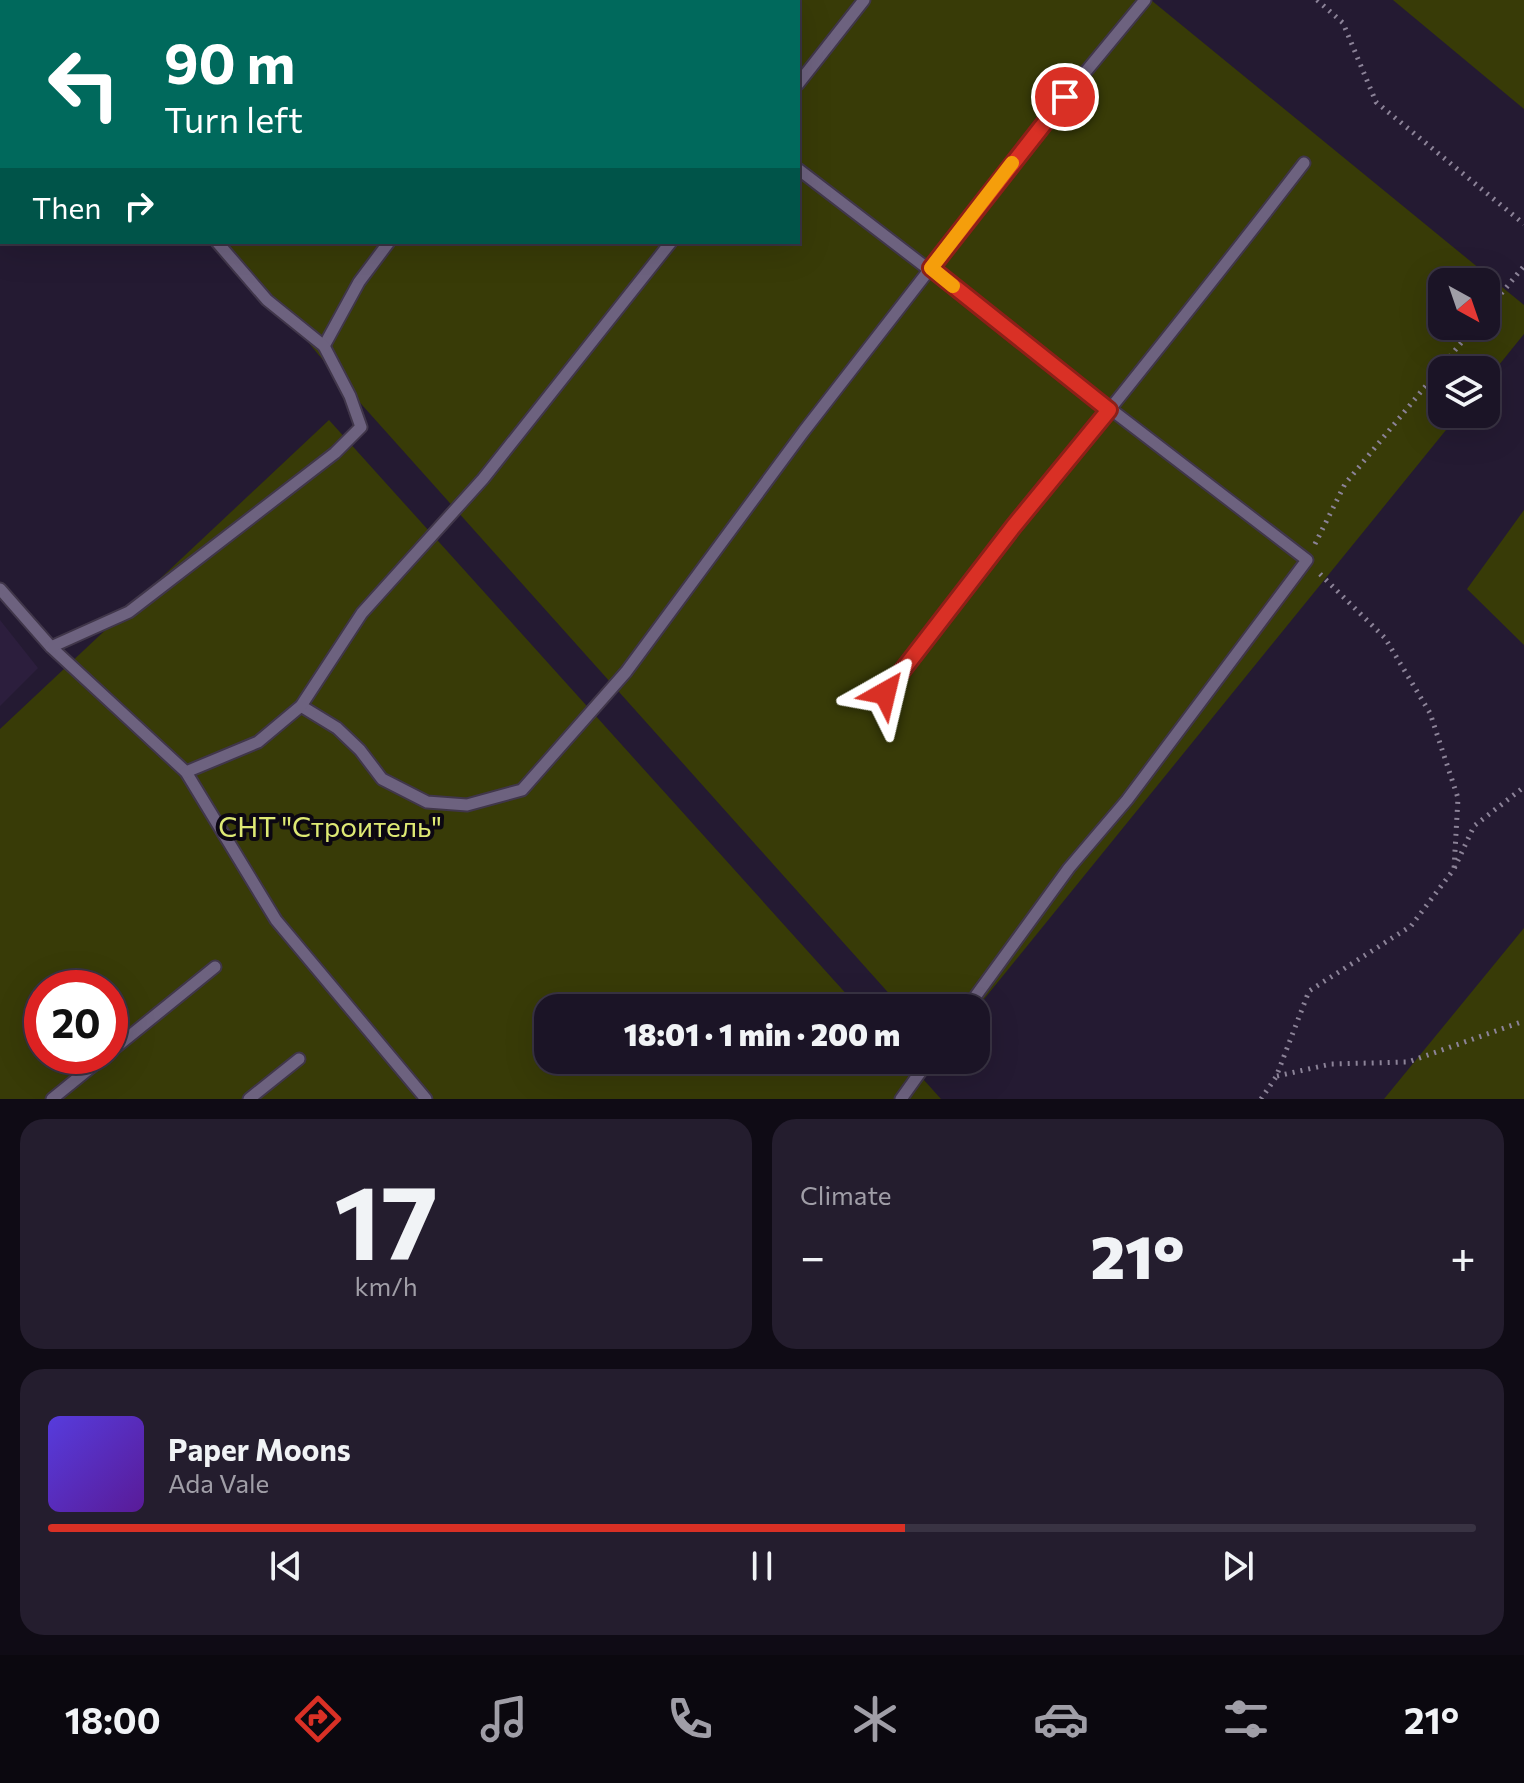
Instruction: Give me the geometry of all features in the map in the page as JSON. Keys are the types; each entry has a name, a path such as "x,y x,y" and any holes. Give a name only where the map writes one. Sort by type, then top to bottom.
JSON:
{"lane":[{"path":"800,81 864,0"},
{"path":"301,706 337,728 360,750 382,779 427,802 467,805 522,790 626,672 804,431 1045,121 1145,0"},
{"path":"885,693 1013,527 1201,298 1304,163"},
{"path":"800,170 931,268 1109,410 1307,560 1127,800 1069,868 977,994"},
{"path":"51,647 129,612 335,453 361,427 350,396 324,346 267,300 219,244"},
{"path":"324,346 359,282 388,244"},
{"path":"186,772 258,742 301,706 362,613 483,479 669,244"},
{"path":"0,589 51,647 186,772 276,920 426,1099"},
{"path":"128,1037 215,967"},
{"path":"249,1099 299,1059"},
{"path":"52,1099 83,1074"},
{"path":"901,1099 919,1074"}],"path":[{"path":"1317,0 1343,23 1376,102 1524,224"},
{"path":"1500,295 1524,266"},
{"path":"1454,869 1458,798 1430,713 1385,638 1307,560 1345,484 1463,340"},
{"path":"1261,1099 1276,1077 1309,991 1411,926 1454,869 1474,826 1524,787"},
{"path":"1276,1077 1331,1064 1408,1062 1524,1021"}],"shaded area":[{"path":"0,620 38,668 0,706"}],"green space":[{"path":"800,0 1151,0 1479,268 1428,268 1428,340 1500,340 1500,285 1524,305 1524,334 1500,364 1500,356 1428,356 1428,428 1448,428 988,994 889,994 337,377 227,244 800,244"},
{"path":"1393,0 1524,0 1524,109"},
{"name":"СНТ \"Строитель\"","path":"329,420 846,994 534,994 534,1074 919,1074 941,1099 0,1099 0,729"},
{"path":"1524,510 1524,645 1467,589"},
{"path":"1524,928 1524,1099 1384,1099"}],"slow traffic":[{"path":"953,286 931,268 1012,163"}],"route":[{"path":"885,693 1013,527 1109,410 931,268 1065,97"}]}
